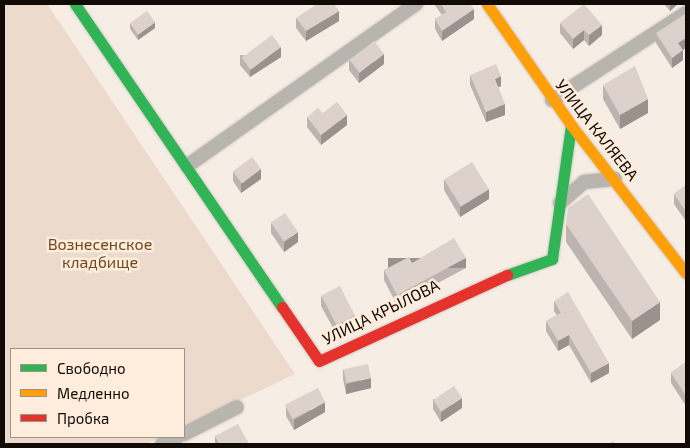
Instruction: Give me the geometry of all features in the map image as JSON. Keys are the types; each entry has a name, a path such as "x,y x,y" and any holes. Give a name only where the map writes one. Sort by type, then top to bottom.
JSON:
{"street":[{"name":"УЛИЦА КРЫЛОВА","path":"75,4 319,361 471,288 552,259 571,126"},
{"path":"187,166 416,4"},
{"name":"УЛИЦА КАЛЯЕВА","path":"487,4 571,126 684,265"},
{"path":"552,100 686,13"},
{"path":"560,203 584,182 615,179"},
{"path":"185,433 237,407"},
{"path":"162,444 175,438"}],"green space":[{"name":"Вознесенское кладбище","path":"4,4 47,4 295,374 185,427 185,348 10,348 10,438 160,438 146,444 4,444"}],"building":[{"path":"317,4 334,4 339,11 306,31 296,18"},
{"path":"441,4 470,4 474,9 442,31 435,19 446,12"},
{"path":"584,4 602,25 589,35 584,30 573,39 560,23"},
{"path":"147,11 155,22 138,35 130,23"},
{"path":"685,14 686,38 678,43 683,50 672,58 656,33"},
{"path":"272,35 281,47 251,70 242,58"},
{"path":"374,41 384,54 359,73 350,60"},
{"path":"496,64 501,76 495,79 505,104 486,112 470,75"},
{"path":"635,66 648,99 620,115 603,85"},
{"path":"337,102 347,115 321,135 307,117 318,108 323,113"},
{"path":"252,157 261,169 242,183 233,171"},
{"path":"472,162 489,189 461,207 444,179"},
{"path":"686,185 686,209 685,210 674,194"},
{"path":"588,194 660,302 632,321 566,224 568,208"},
{"path":"285,213 298,232 284,242 271,223"},
{"path":"454,238 466,258 397,295 384,270 409,257 412,263"},
{"path":"340,286 355,315 336,325 321,296"},
{"path":"568,292 609,363 591,373 569,335 558,341 546,321 561,313 554,301"},
{"path":"686,362 686,396 671,373"},
{"path":"368,364 371,378 346,383 344,369"},
{"path":"454,386 462,398 441,412 433,400"},
{"path":"318,388 325,402 292,419 285,405"},
{"path":"238,424 249,444 219,444 215,436"}],"traffic: fast":[{"path":"75,4 282,307"},
{"path":"507,275 552,259 571,125"}],"traffic: slow":[{"path":"487,4 571,125 686,273"}],"traffic: jam":[{"path":"282,307 319,361 507,275"}]}
